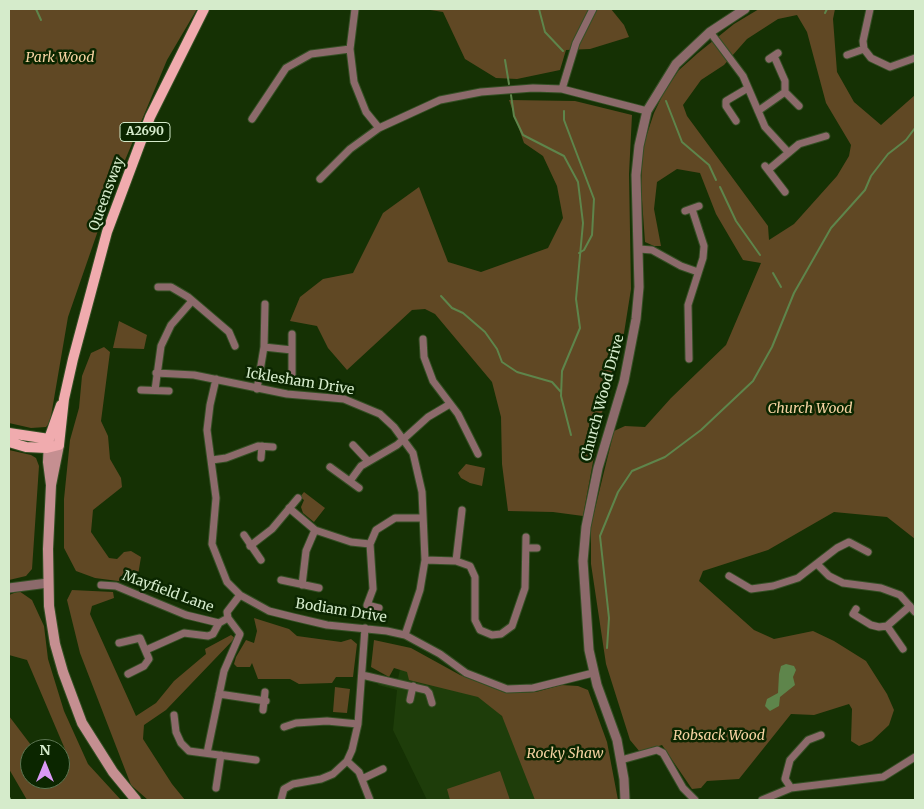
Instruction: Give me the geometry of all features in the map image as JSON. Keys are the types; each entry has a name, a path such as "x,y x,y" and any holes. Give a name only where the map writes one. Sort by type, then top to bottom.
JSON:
{"main road":[{"name":"Queensway","path":"136,800 97,748 71,696 56,644 48,583 51,485 48,444 64,399 86,307 107,232 150,116 204,9"},
{"name":"Queensway","path":"51,485 59,446 64,399"},
{"path":"9,433 59,446"},
{"path":"9,442 26,447 48,444"}],"street":[{"path":"355,9 350,48 354,82 366,112 379,128"},
{"path":"562,89 576,43 593,9"},
{"name":"Church Wood Drive","path":"625,800 621,760 616,740 593,673 589,650 583,561 586,527 598,468 630,354 639,287 636,175 642,125 648,111 676,64 710,32 745,9"},
{"path":"870,9 863,41 864,49 871,58 889,71 915,58"},
{"path":"710,32 743,76 766,127 788,152"},
{"path":"252,120 286,68 311,54 350,48"},
{"path":"848,55 864,49"},
{"path":"774,56 785,81 785,92 799,106"},
{"path":"320,179 350,149 379,128 440,100 482,92 533,88 562,89 648,111"},
{"path":"717,108 725,104 730,97 748,88"},
{"path":"758,111 785,92"},
{"path":"725,104 736,121"},
{"path":"785,192 767,168 808,140 822,137 820,147"},
{"path":"684,211 696,207 704,246 688,305 691,355"},
{"path":"639,249 652,250 681,266 698,272"},
{"path":"158,287 171,287 192,301 229,332 236,346"},
{"path":"155,390 161,346 171,325 192,301"},
{"path":"257,389 264,347 265,304"},
{"path":"292,334 295,373"},
{"path":"424,339 424,356 433,381 458,414 478,454"},
{"path":"264,347 292,350"},
{"name":"Icklesham Drive","path":"156,373 194,375 287,394 334,397 356,402 380,414 413,453 422,492 425,560 420,590 405,635"},
{"name":"Bodiam Drive","path":"216,379 210,405 208,430 216,498 212,544 215,557 227,582 240,595 254,604 277,613 327,625 365,628 405,635 440,654 466,673 507,689 533,688 593,673"},
{"path":"141,390 169,391"},
{"path":"350,481 361,466 381,456 403,440 428,417 450,404"},
{"path":"353,445 368,462"},
{"path":"212,460 226,458 247,449 262,446 273,447"},
{"path":"261,458 262,446"},
{"path":"330,467 359,488"},
{"path":"250,546 272,529 298,498"},
{"path":"289,508 315,530 351,542 370,544"},
{"path":"456,560 462,510"},
{"path":"379,608 366,607 373,589 370,544 376,530 395,518 423,518"},
{"path":"302,584 306,551 315,530"},
{"path":"244,535 261,560"},
{"path":"425,560 456,560 470,566 475,577 475,620 480,630 492,635 501,634 512,626 525,588 526,537"},
{"path":"729,576 751,589 773,589 798,578 837,548 849,542 862,546 868,552"},
{"path":"526,548 537,548"},
{"path":"817,564 829,576 843,583 881,588 900,595 915,612"},
{"path":"281,580 318,588"},
{"path":"9,588 48,583"},
{"name":"Mayfield Lane","path":"101,584 116,586 186,615 219,623 228,618 227,612 240,595"},
{"path":"856,609 853,614 870,625 887,626 910,606"},
{"path":"207,753 229,657 240,634 228,618"},
{"path":"146,650 184,633 208,636 213,634 219,623"},
{"path":"887,626 903,650"},
{"path":"281,800 284,789 292,784 322,779 333,774 347,761 352,750 358,724 365,628"},
{"path":"119,643 140,638 149,659 144,666 128,674"},
{"path":"362,675 426,690 432,703"},
{"path":"410,700 413,686"},
{"path":"263,710 265,692"},
{"path":"219,694 265,700"},
{"path":"295,714 296,723"},
{"path":"174,715 176,732 181,743 189,751 256,760"},
{"path":"284,727 296,723 327,721 358,724"},
{"path":"791,788 785,779 790,760 808,740 819,738"},
{"path":"621,760 657,750 663,752 683,788 695,800"},
{"path":"216,788 222,755"},
{"path":"762,800 791,788 883,777 915,757"},
{"path":"347,761 359,772 370,800"},
{"path":"362,779 383,769"}],"shaded area":[{"path":"786,664 794,666 796,670 793,677 795,685 780,697 779,706 770,711 765,706 767,699 778,693 781,666"},
{"path":"400,669 432,678 487,699 523,741 538,800 427,800 393,730 397,690 378,685 380,676 398,679"}],"green space":[{"name":"Park Wood","path":"9,9 197,9 167,60 110,196 68,317 50,422 46,427 31,428 9,423"},
{"path":"424,9 611,9 624,25 629,37 590,49 566,50 560,70 517,79 496,78 465,59 443,12"},
{"name":"Church Wood","path":"759,9 835,9 833,19 837,72 854,102 881,125 915,95 915,539 887,517 834,512 768,550 703,571 699,581 754,630 774,639 813,631 834,641 866,661 887,694 894,710 889,725 872,741 859,746 851,741 852,709 849,704 814,715 791,714 739,779 707,781 701,788 692,789 662,745 640,752 630,740 606,664 591,564 591,525 614,431 625,426 645,427 671,398 726,345 761,263 743,260 716,214 700,173 677,169 657,182 654,209 661,246 654,246 645,242 641,186 643,146 654,113 664,92 679,70 734,24","holes":["797,15 807,32 826,103 851,145 849,156 837,176 794,224 769,240 768,226 687,116 683,105 701,80 724,65 747,39 778,19"]},
{"path":"509,100 575,101 632,115 629,174 631,289 621,352 605,397 583,516 553,512 508,511 502,464 501,417 492,382 435,314 425,309 412,310 347,370 328,348 317,326 290,321 300,297 323,279 353,273 383,213 419,187 448,262 481,272 548,248 563,218 557,186 543,156 524,143"},
{"path":"119,321 147,335 144,349 113,348"},
{"path":"104,347 110,352 101,421 108,436 110,459 121,478 122,487 93,510 91,532 109,558 117,559 124,552 131,551 141,557 138,575 133,583 95,578 76,571 64,548 64,499 70,440 79,408 82,376 91,353"},
{"path":"9,450 31,455 36,458 39,466 32,569 26,576 9,580"},
{"path":"466,464 485,468 482,486 461,478 458,473"},
{"path":"304,492 325,508 314,522 303,513 301,507 304,500 300,497"},
{"path":"72,590 113,592 114,598 92,606 90,614 136,716 156,703 174,681 206,654 205,649 231,635 235,638 166,710 144,725 143,739 172,784 185,800 148,800 131,785 80,653 67,600"},
{"path":"19,591 32,600 44,626 48,659 64,711 88,764 121,800 27,800 21,789 70,789 70,739 61,739 27,660 9,655 9,595"},
{"path":"254,618 289,629 297,636 341,642 351,639 357,644 353,677 336,677 332,683 299,684 290,679 258,679 252,663 250,667 237,667 234,664 236,657 246,640 254,643 257,631"},
{"name":"Rocky Shaw","path":"374,640 411,648 460,675 506,693 536,692 561,685 578,686 588,690 607,742 618,800 535,800 502,716 478,697 409,680 407,672 394,668 389,677 371,667"},
{"path":"335,687 350,689 347,713 333,712"},
{"path":"9,716 26,739 20,739 20,788 9,769"},
{"path":"500,771 510,800 450,800 447,789"}],"waterway":[{"path":"36,9 41,20"},
{"path":"539,9 545,32 563,51"},
{"path":"825,13 827,9"},
{"path":"505,60 509,84"},
{"path":"511,95 514,116 523,135 564,156 578,182 583,223 576,299 580,328 562,371 561,396 571,435"},
{"path":"666,101 682,142 709,165 716,180"},
{"path":"564,111 564,120 594,199 592,235 584,250 579,253"},
{"path":"607,648 609,618 600,536 618,492 632,471 665,457 701,430 753,381 772,347 794,293 831,228 865,190 871,176 888,154 906,140 915,128"},
{"path":"720,187 736,221 760,255"},
{"path":"773,273 781,287"},
{"path":"441,296 452,308 463,313 485,332 497,349 502,362 517,372 552,382 561,392"}],"park label":[{"name":"Robsack Wood","path":"719,736"}]}
